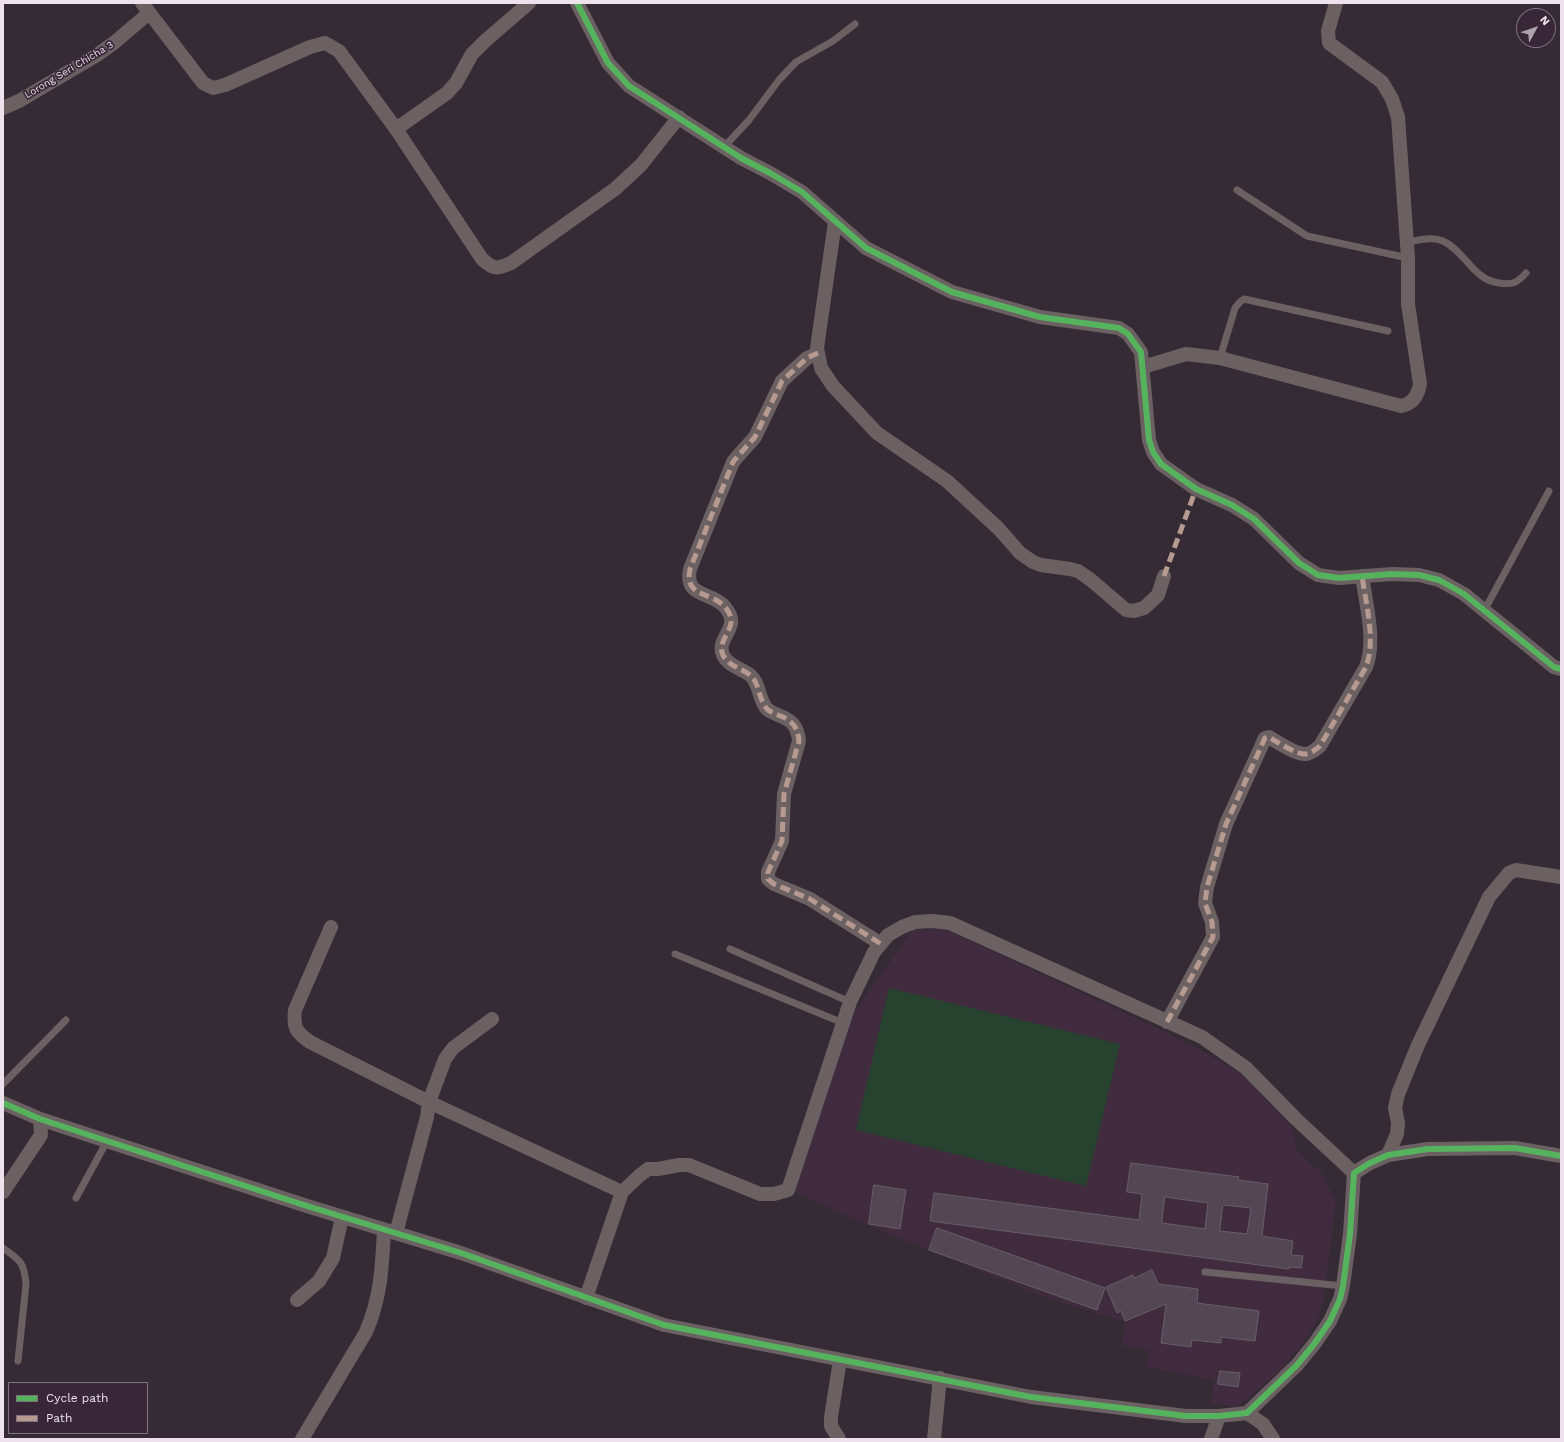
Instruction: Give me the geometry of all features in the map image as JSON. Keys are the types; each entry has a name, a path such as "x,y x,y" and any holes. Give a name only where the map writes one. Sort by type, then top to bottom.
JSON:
{"street":[{"path":"396,129 447,93 456,83 472,54 484,41 529,3"},
{"path":"577,3 608,63 629,86 724,147 802,192 866,248 952,292 1040,317 1119,328 1128,334 1141,352 1149,440 1153,452 1161,464 1196,489 1232,505 1254,519 1299,563 1318,575 1339,578 1419,575 1439,580 1464,594 1554,666 1561,669"},
{"path":"1143,367 1186,354 1220,358 1401,406 1406,405 1415,399 1420,384 1408,304 1408,258 1398,117 1392,98 1382,82 1329,43 1328,31 1336,3"},
{"path":"146,8 203,83 213,88 225,85 310,47 325,44 339,51 396,129 482,259 491,267 502,267 511,263 615,189 641,165 679,117"},
{"name":"Lorong Seri Chicha 3","path":"3,108 19,101 97,55 115,42 146,8"},
{"path":"835,222 817,348 821,368 833,386 877,433 947,481 999,529 1020,553 1033,562 1078,572 1091,580 1126,610 1134,611 1144,608 1158,595 1164,576"},
{"path":"818,353 807,358 782,381 755,438 734,462 688,576 689,583 694,590 722,604 730,613 732,619 722,646 723,654 727,661 750,675 755,681 760,698 769,711 785,717 792,722 798,734 799,741 784,794 782,841 768,872 768,879 774,884 810,899 881,944"},
{"path":"1167,1022 1213,937 1212,922 1204,904 1207,887 1226,824 1265,738 1269,737 1300,753 1306,754 1315,750 1320,746 1366,667 1369,659 1370,640 1362,576"},
{"path":"1388,1156 1398,1134 1398,1123 1395,1108 1398,1094 1418,1045 1489,897 1509,873 1516,870 1561,877"},
{"path":"586,1298 622,1192 648,1169 658,1170 679,1165 688,1165 746,1190 760,1194 774,1194 788,1190 850,1002 874,952 888,936 902,927 915,922 932,921 950,923 1202,1037 1246,1068 1296,1119 1354,1173"},
{"path":"331,927 295,1010 294,1021 298,1033 310,1042 429,1102 622,1192"},
{"path":"302,1439 366,1332 374,1313 390,1232 427,1117 429,1102 445,1059 453,1048 492,1020"},
{"path":"3,1103 40,1119 106,1141 342,1217 461,1253 664,1325 1031,1396 1186,1416 1219,1416 1247,1413 1297,1365 1315,1343 1330,1321 1344,1286 1350,1234 1354,1173"},
{"path":"3,1192 41,1135 40,1119"},
{"path":"1354,1173 1370,1163 1388,1156 1428,1149 1515,1148 1561,1156"},
{"path":"297,1300 319,1281 333,1258 342,1217"},
{"path":"839,1439 831,1426 831,1418 840,1360"},
{"path":"934,1439 940,1378"},
{"path":"1247,1413 1264,1424 1273,1439"},
{"path":"1211,1439 1219,1416"}],"lane":[{"path":"724,147 749,120 779,80 796,62 833,41 855,24"},
{"path":"1237,190 1307,236 1408,258"},
{"path":"1406,242 1428,239 1442,240 1455,248 1478,274 1494,283 1507,285 1518,282 1526,273"},
{"path":"1220,358 1236,308 1244,299 1388,332"},
{"path":"1484,611 1549,491"},
{"path":"730,949 850,1002"},
{"path":"675,954 843,1023"},
{"path":"3,1084 66,1020"},
{"path":"76,1198 106,1141"},
{"path":"3,1248 19,1260 25,1271 26,1284 18,1361"},
{"path":"1205,1272 1344,1286"}],"shaded area":[{"path":"945,929 1180,1039 1248,1077 1261,1095 1287,1122 1294,1133 1296,1148 1311,1165 1320,1170 1336,1201 1323,1302 1318,1320 1301,1345 1281,1370 1237,1407 1211,1403 1214,1380 1146,1367 1149,1351 1122,1345 1125,1322 1047,1298 884,1232 793,1192 854,1013 912,930"}],"green space":[{"path":"889,988 1120,1044 1086,1186 856,1130"}],"building":[{"path":"1131,1163 1239,1177 1238,1180 1268,1184 1262,1236 1293,1241 1291,1255 1303,1256 1301,1268 1289,1267 1289,1269 930,1221 934,1193 1139,1220 1142,1194 1127,1192","holes":["1165,1197 1208,1203 1205,1229 1162,1223","1223,1205 1251,1208 1247,1234 1220,1231"]},
{"path":"874,1185 906,1190 900,1229 869,1224"},
{"path":"937,1228 1105,1288 1097,1310 929,1250"},
{"path":"1152,1270 1158,1284 1198,1289 1197,1303 1259,1311 1255,1341 1221,1337 1221,1343 1192,1340 1191,1347 1161,1343 1166,1304 1125,1321 1121,1311 1117,1313 1106,1287 1133,1275 1134,1278"},
{"path":"1220,1371 1240,1373 1238,1387 1218,1384"}],"marked path":[{"path":"818,353 807,358 782,381 755,437 733,462 690,569 689,578 691,585 695,590 719,602 730,614 730,627 722,643 723,655 725,659 753,678 756,682 762,701 767,709 787,719 796,728 799,741 784,794 782,841 768,872 768,879 774,884 810,899 881,944"},
{"path":"1164,576 1196,489"},
{"path":"1167,1022 1213,937 1212,922 1205,903 1207,887 1226,824 1265,738 1269,737 1287,748 1302,754 1314,751 1320,746 1366,667 1369,657 1370,634 1368,610 1362,576"}],"cycle path":[{"path":"577,3 608,63 629,86 741,158 802,192 866,248 952,292 1040,317 1119,328 1128,334 1141,352 1149,440 1153,452 1161,464 1196,489 1232,505 1254,519 1299,563 1318,575 1339,578 1392,574 1419,575 1439,580 1464,594 1554,667 1561,669"},
{"path":"3,1103 40,1119 107,1141 307,1206 461,1253 664,1325 1031,1397 1186,1416 1219,1416 1247,1413 1297,1365 1315,1343 1330,1321 1340,1299 1343,1286 1350,1234 1354,1173 1370,1163 1388,1155 1428,1149 1515,1148 1561,1156"}]}
